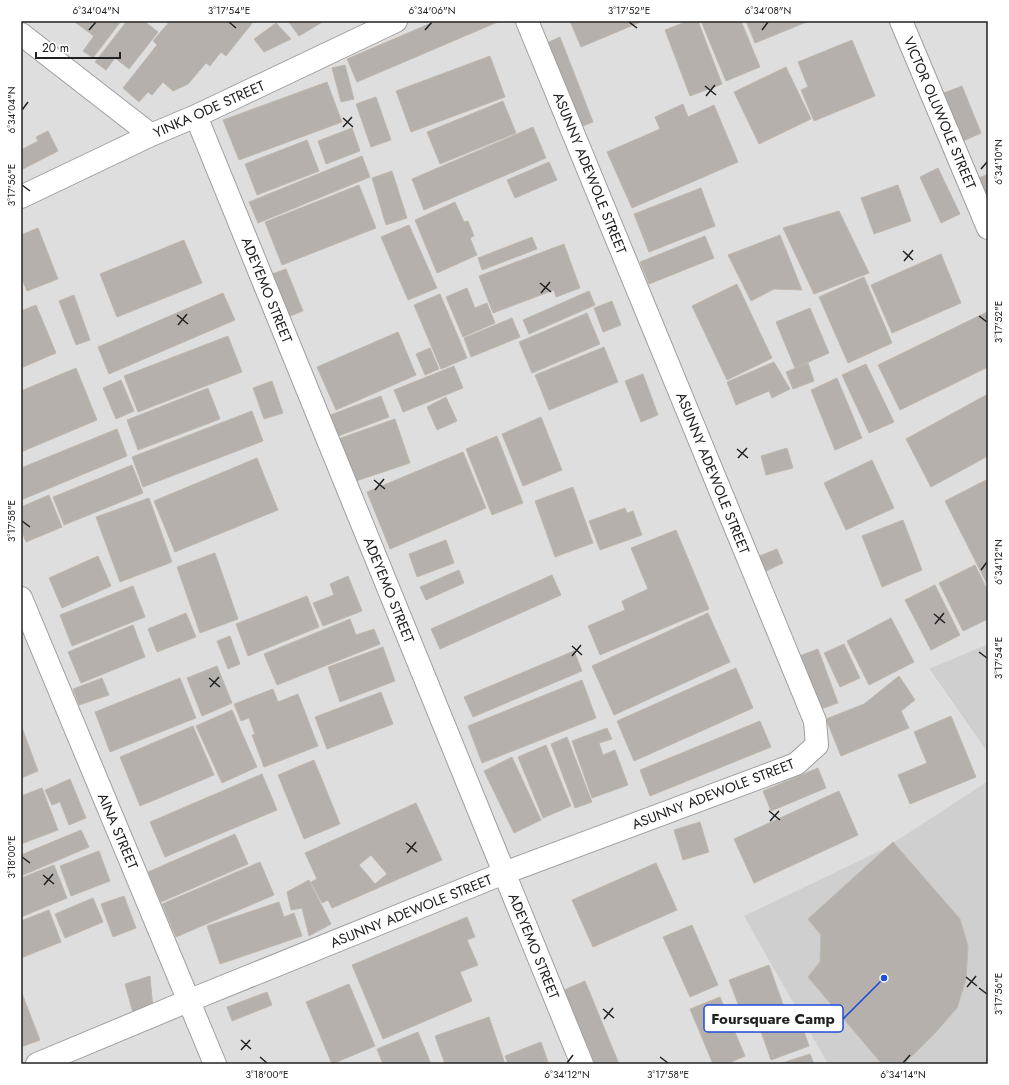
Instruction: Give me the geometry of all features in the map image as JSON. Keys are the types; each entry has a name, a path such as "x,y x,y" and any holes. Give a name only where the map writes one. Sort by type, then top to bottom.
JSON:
{"street":[{"name":"YINKA ODE STREET","path":"21,197 396,21"},
{"name":"ASUNNY ADEWOLE STREET","path":"37,1064 504,873 796,764 817,745 815,721 527,21"},
{"name":"VICTOR OLUWOLE STREET","path":"901,21 911,41 988,228"},
{"path":"21,34 151,135"},
{"name":"ADEYEMO STREET","path":"196,116 582,1064"},
{"name":"AINA STREET","path":"21,598 215,1064"}],"shaded area":[{"path":"21,21 988,21 988,644 929,670 988,753 988,781 882,850 815,1041 828,1064 21,1064"},
{"path":"988,644 988,753 929,669"},
{"path":"988,781 988,1064 828,1064 744,916 882,850"}],"building":[{"path":"77,21 121,21 93,58 83,51 94,36 76,23"},
{"path":"127,21 144,21 158,32 129,69 115,58 106,70 95,62"},
{"path":"170,21 253,22 226,56 221,52 210,66 206,63 188,84 173,91 163,82 152,95 148,92 139,102 123,88 157,45 153,41"},
{"path":"288,21 324,21 299,36"},
{"path":"436,21 500,21 357,82 347,59"},
{"path":"570,21 643,21 581,47"},
{"path":"688,21 698,21 722,84 690,96 665,30"},
{"path":"701,21 741,21 760,67 726,81"},
{"path":"746,21 809,21 755,43"},
{"path":"276,23 291,39 264,52 254,39"},
{"path":"560,37 593,122 575,129 542,45"},
{"path":"852,40 875,96 814,121 801,90 808,87 798,62"},
{"path":"490,56 505,97 411,132 396,91"},
{"path":"345,65 354,99 341,102 332,68"},
{"path":"786,67 811,119 759,144 734,92"},
{"path":"327,82 342,122 239,160 223,120"},
{"path":"962,86 981,133 961,142 941,94"},
{"path":"376,97 391,140 371,147 356,104"},
{"path":"503,101 516,133 440,164 427,132"},
{"path":"683,104 688,117 714,105 738,162 632,208 607,152 660,129 655,117"},
{"path":"533,127 546,158 424,210 412,179"},
{"path":"352,128 360,151 326,164 318,141"},
{"path":"48,131 58,151 21,170 21,150 38,141 36,137"},
{"path":"307,140 319,171 257,195 245,164"},
{"path":"362,156 370,177 258,223 249,202"},
{"path":"549,162 557,180 515,198 507,180"},
{"path":"938,168 960,214 941,223 920,177"},
{"path":"392,171 407,218 386,225 372,178"},
{"path":"988,174 988,201 974,180"},
{"path":"359,185 376,228 282,265 265,222"},
{"path":"898,185 911,221 874,234 861,198"},
{"path":"701,188 715,226 649,252 634,214"},
{"path":"455,202 464,222 468,221 474,236 470,238 477,255 437,273 415,220"},
{"path":"839,211 869,273 814,294 783,228"},
{"path":"409,225 437,288 408,300 381,237"},
{"path":"38,228 58,279 27,291 21,277 21,235"},
{"path":"780,235 802,290 774,289 751,301 728,255"},
{"path":"705,236 714,258 649,284 640,262"},
{"path":"532,237 537,249 482,270 478,258"},
{"path":"184,240 202,283 117,317 100,274"},
{"path":"564,244 580,288 556,297 554,290 493,313 479,276"},
{"path":"941,254 961,303 892,333 871,285"},
{"path":"286,269 303,311 285,318 269,275"},
{"path":"864,277 892,343 848,363 819,297"},
{"path":"737,284 772,358 727,380 692,306"},
{"path":"467,288 475,308 487,303 495,323 463,337 446,297"},
{"path":"589,291 595,305 529,334 523,320"},
{"path":"223,293 235,320 109,374 98,347"},
{"path":"440,294 467,358 441,369 414,305"},
{"path":"74,295 90,340 76,345 59,301"},
{"path":"612,301 621,325 603,332 594,308"},
{"path":"36,305 56,353 21,368 21,311"},
{"path":"810,308 829,353 795,368 776,322"},
{"path":"987,312 988,367 900,410 878,365"},
{"path":"587,313 600,344 532,373 519,342"},
{"path":"512,318 520,337 471,357 464,338"},
{"path":"398,332 416,375 336,410 317,367"},
{"path":"228,336 242,372 138,412 124,376"},
{"path":"604,347 618,382 549,410 535,375"},
{"path":"430,348 439,369 425,375 416,354"},
{"path":"774,362 790,389 772,398 769,391 736,405 727,382"},
{"path":"808,363 814,381 793,389 786,372"},
{"path":"866,364 894,422 869,433 842,375"},
{"path":"454,366 463,388 403,412 394,390"},
{"path":"76,368 97,420 21,452 21,391"},
{"path":"643,374 658,415 641,422 625,381"},
{"path":"837,378 862,438 835,450 811,390"},
{"path":"121,380 134,411 116,419 103,388"},
{"path":"272,381 283,413 264,419 253,388"},
{"path":"208,388 220,419 138,450 127,420"},
{"path":"988,394 988,456 931,487 906,439"},
{"path":"381,396 389,417 333,438 325,417"},
{"path":"446,397 457,421 437,430 427,407"},
{"path":"252,411 263,441 143,487 132,457"},
{"path":"541,417 562,470 523,486 502,434"},
{"path":"395,419 410,463 350,483 335,440"},
{"path":"117,429 127,456 21,500 21,468"},
{"path":"497,436 523,503 492,515 466,449"},
{"path":"787,448 793,468 766,475 761,456"},
{"path":"463,452 486,508 390,549 367,492"},
{"path":"257,458 278,510 175,552 154,501"},
{"path":"872,460 894,508 846,530 824,483"},
{"path":"132,465 143,493 64,525 53,497"},
{"path":"988,479 988,586 945,501"},
{"path":"573,487 593,543 555,557 535,501"},
{"path":"49,495 62,527 26,542 21,529 21,507"},
{"path":"149,498 172,562 120,582 96,517"},
{"path":"625,508 627,513 633,511 642,535 600,550 589,521"},
{"path":"903,520 922,570 882,587 862,536"},
{"path":"676,530 709,609 600,655 588,626 625,610 622,601 648,589 631,548"},
{"path":"446,540 454,563 417,577 409,554"},
{"path":"777,549 783,563 764,572 757,557"},
{"path":"215,553 238,619 200,633 177,567"},
{"path":"98,556 111,586 62,608 49,578"},
{"path":"975,565 988,591 988,619 963,631 939,583"},
{"path":"459,570 464,583 426,600 420,587"},
{"path":"552,575 561,595 440,649 431,629"},
{"path":"348,576 362,611 323,626 313,603 334,595 330,584"},
{"path":"935,585 960,635 931,650 905,600"},
{"path":"133,586 145,617 72,646 60,615"},
{"path":"307,596 319,627 248,656 236,624"},
{"path":"186,613 196,637 157,652 148,629"},
{"path":"708,613 730,662 614,715 592,666"},
{"path":"891,618 914,662 869,685 847,641"},
{"path":"350,619 356,635 374,629 380,644 277,685 264,654"},
{"path":"133,625 145,657 81,683 68,652"},
{"path":"230,636 240,664 228,669 217,641"},
{"path":"844,644 860,678 840,687 824,653"},
{"path":"383,647 395,681 340,702 328,667"},
{"path":"818,649 838,703 818,710 799,656"},
{"path":"574,651 582,671 473,717 464,697"},
{"path":"217,666 232,703 202,716 187,678"},
{"path":"736,668 753,708 634,761 617,721"},
{"path":"899,676 915,700 901,711 909,728 841,756 826,719 864,704"},
{"path":"102,678 109,695 79,705 73,689"},
{"path":"180,678 196,718 110,752 95,712"},
{"path":"582,680 596,718 482,763 468,726"},
{"path":"273,689 278,702 298,694 318,746 264,767 252,735 255,734 249,718 241,721 234,704"},
{"path":"381,692 393,724 327,749 315,717"},
{"path":"232,710 257,767 222,783 196,726"},
{"path":"951,716 976,777 910,804 898,775 927,763 914,732"},
{"path":"760,721 771,747 650,796 640,770"},
{"path":"21,725 38,771 21,778"},
{"path":"193,726 214,775 140,806 120,757"},
{"path":"607,728 612,739 599,743 603,755 615,750 628,785 592,798 572,741"},
{"path":"567,737 592,802 575,808 551,744"},
{"path":"546,745 571,806 543,818 518,757"},
{"path":"512,757 541,820 514,833 484,771"},
{"path":"314,760 340,824 304,839 278,775"},
{"path":"818,768 826,788 771,811 763,791"},
{"path":"262,774 277,810 165,857 150,822"},
{"path":"70,779 86,818 69,825 60,802 52,805 45,790"},
{"path":"42,788 58,830 21,844 21,796"},
{"path":"839,791 858,835 754,883 734,839"},
{"path":"416,803 442,860 332,908 328,900 322,903 311,882 317,879 305,853","holes":["371,855 387,874 375,884 359,865"]},
{"path":"700,822 709,852 683,860 674,830"},
{"path":"81,830 89,847 21,876 21,855"},
{"path":"235,834 248,864 161,902 148,872"},
{"path":"893,842 960,919 968,946 966,979 957,1008 935,1033 904,1064 882,1064 808,977 820,962 821,935 808,919"},
{"path":"99,851 110,881 71,896 60,866"},
{"path":"260,862 274,895 176,937 162,904"},
{"path":"656,863 677,910 593,947 572,900"},
{"path":"54,865 67,898 21,917 21,878"},
{"path":"309,880 331,924 309,936 302,908 291,910 287,892"},
{"path":"124,896 136,928 113,937 101,904"},
{"path":"93,898 103,922 65,938 55,914"},
{"path":"279,902 284,917 294,913 302,936 220,964 207,926"},
{"path":"49,910 61,942 21,958 21,921"},
{"path":"467,917 475,937 467,940 478,965 460,972 472,1001 383,1039 352,965"},
{"path":"692,925 718,985 690,997 663,937"},
{"path":"769,965 785,1010 746,1025 729,980"},
{"path":"150,976 153,1009 133,1013 125,984"},
{"path":"585,981 619,1064 595,1064 564,990"},
{"path":"349,984 375,1046 332,1064 306,1002"},
{"path":"21,991 40,1040 21,1047"},
{"path":"267,992 272,1005 232,1021 227,1007"},
{"path":"720,997 745,1056 727,1064 713,1064 690,1009"},
{"path":"797,1012 809,1046 771,1060 759,1026"},
{"path":"489,1017 505,1064 445,1064 435,1036"},
{"path":"418,1032 431,1064 383,1064 377,1049"},
{"path":"541,1042 548,1062 544,1064 508,1064 505,1056"},
{"path":"810,1054 814,1064 779,1064"}],"place":[{"name":"Foursquare Camp","path":"884,978"}]}
